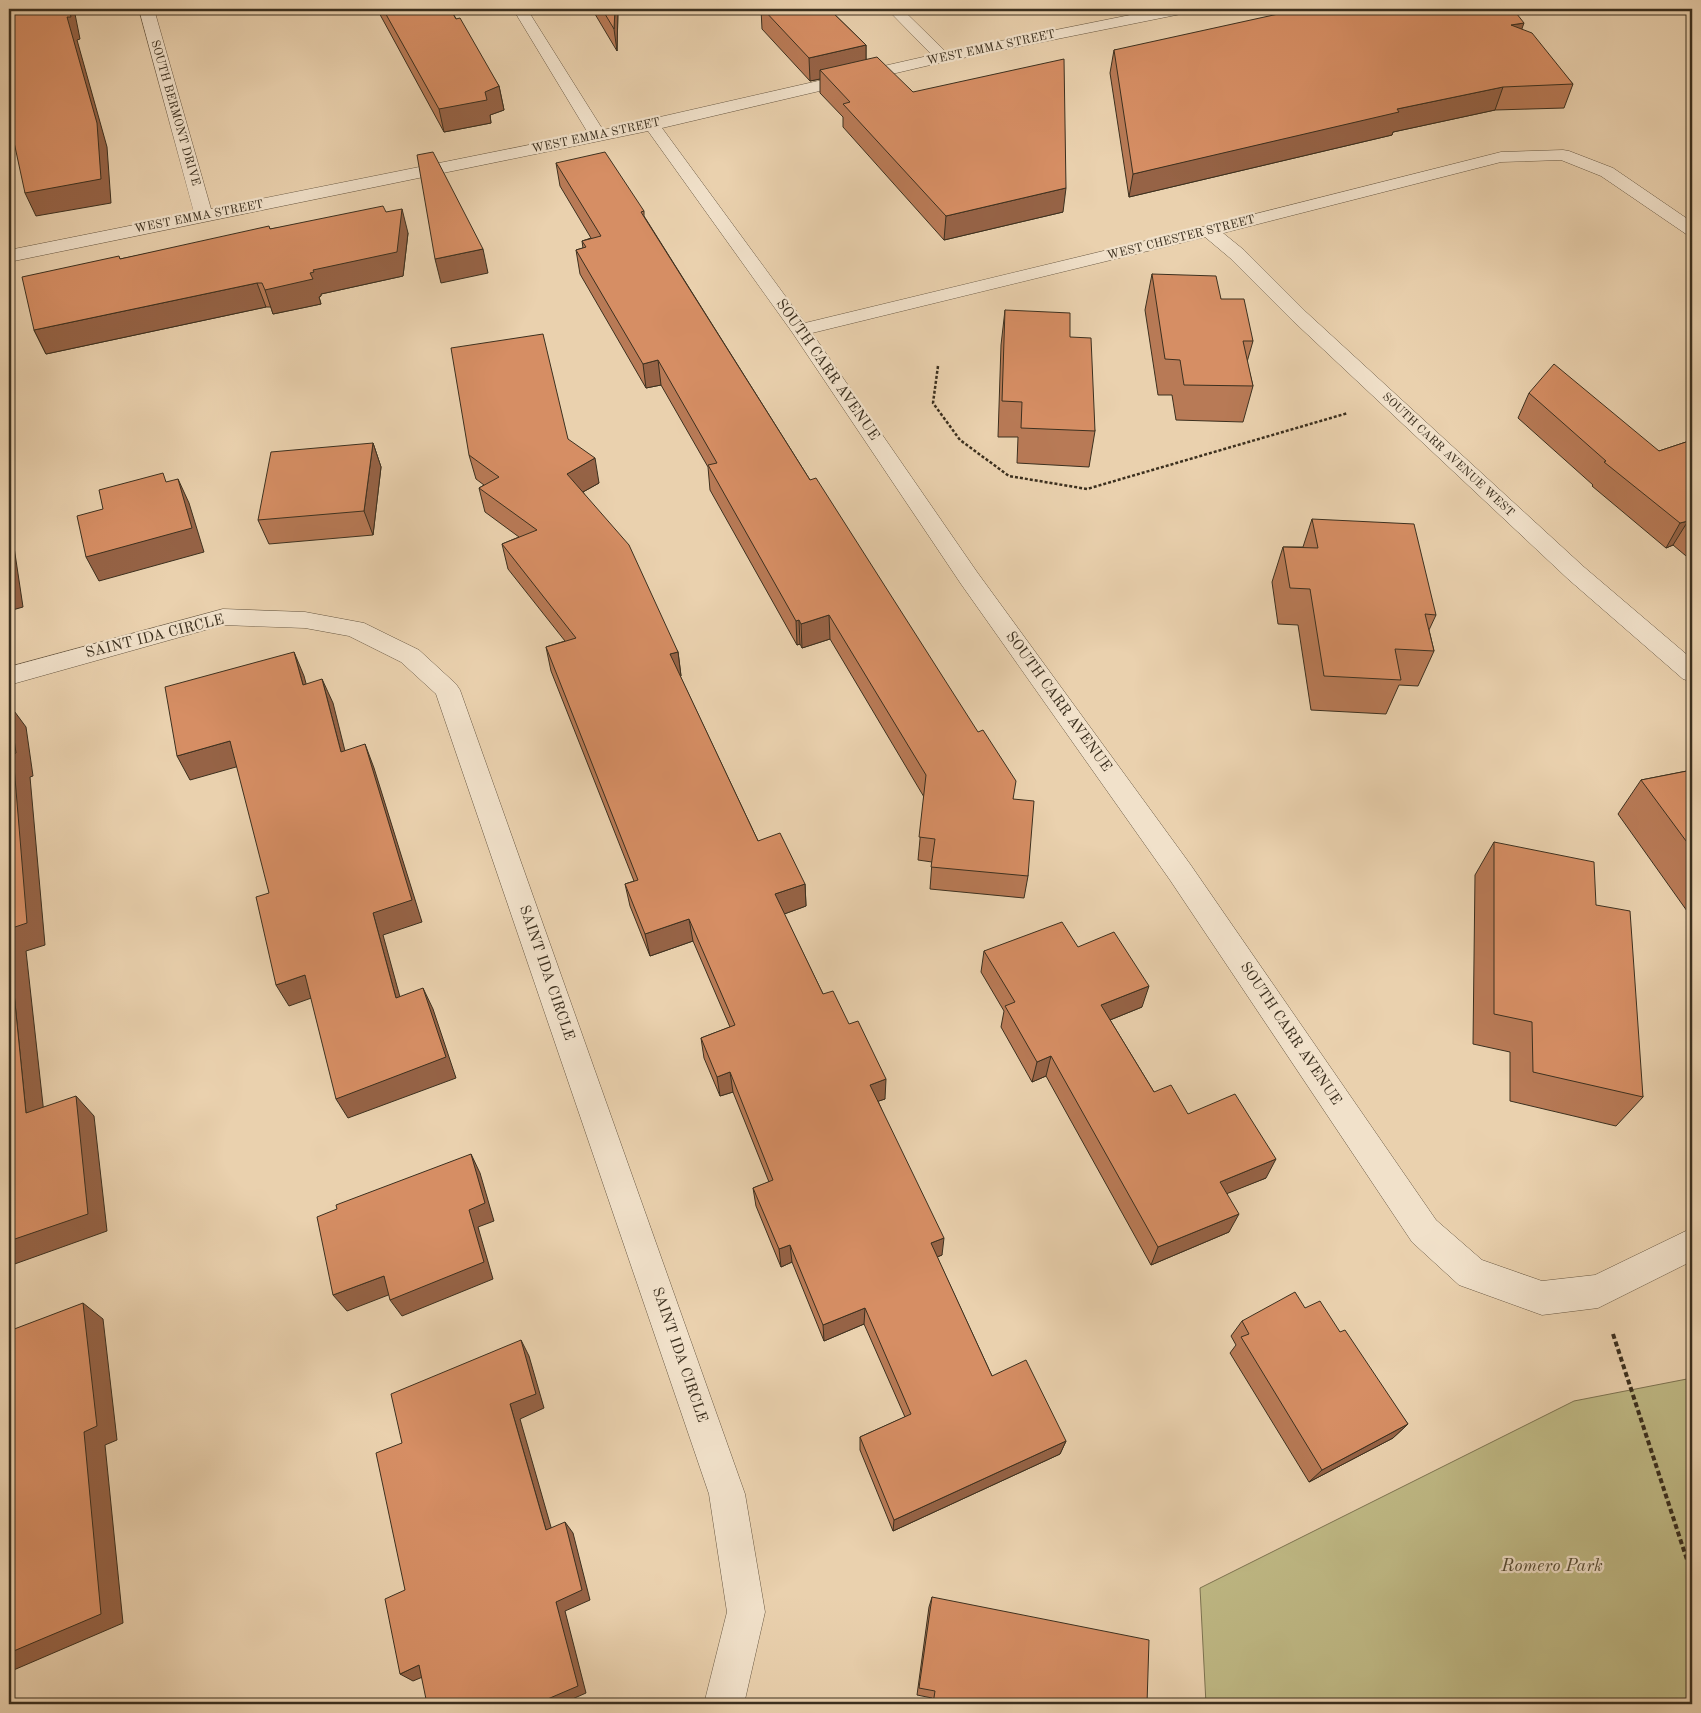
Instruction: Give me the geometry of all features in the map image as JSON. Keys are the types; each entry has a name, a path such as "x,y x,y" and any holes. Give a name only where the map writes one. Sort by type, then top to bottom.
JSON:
{"street":[{"name":"SOUTH BERMONT DRIVE","path":"146,9 204,216"},
{"path":"520,9 598,136"},
{"path":"894,9 943,58"},
{"name":"WEST EMMA STREET","path":"9,256 652,125 943,58 1181,9"},
{"name":"SOUTH CARR AVENUE","path":"652,125 800,330 969,578 1180,872 1424,1231 1471,1273 1542,1298 1598,1290"},
{"name":"WEST CHESTER STREET","path":"800,330 1209,232 1501,157 1562,155 1607,172 1692,230"},
{"name":"SOUTH CARR AVENUE WEST","path":"1209,232 1236,254 1389,401 1576,573 1692,672"},
{"name":"SAINT IDA CIRCLE","path":"9,676 223,617 305,620 355,629 410,656 447,690 727,1494 746,1612 724,1704"},
{"path":"1598,1290 1692,1244"}],"path":[{"path":"938,366 933,403 960,440 1009,476 1087,489 1389,401"},
{"path":"1598,1290 1692,1575"}],"green space":[{"name":"Romero Park","path":"1692,1378 1692,1704 1206,1704 1200,1588 1574,1401"}],"building":[{"path":"9,9 69,9 71,17 67,17 97,123 101,179 25,193 9,119"},
{"path":"383,9 450,9 456,19 460,18 499,86 485,92 487,100 439,109"},
{"path":"602,9 615,9 614,29"},
{"path":"763,9 829,9 866,45 809,58"},
{"path":"1301,9 1513,9 1524,23 1511,25 1532,33 1573,84 1503,87 1397,109 1399,112 1133,174 1114,50"},
{"path":"877,57 913,92 1064,59 1066,188 946,216 843,104 850,102 820,70"},
{"path":"433,152 483,249 435,259 417,155"},
{"path":"605,152 644,211 641,212 810,480 816,478 978,732 983,730 1016,781 1013,799 1034,801 1028,876 931,867 935,839 919,837 926,775 829,615 801,624 799,620 796,621 708,465 717,463 658,360 643,364 576,250 586,247 582,241 601,236 556,163"},
{"path":"383,206 386,212 402,209 397,252 313,270 314,272 310,273 313,279 265,290 262,283 257,283 34,330 22,277 119,256 120,259 269,226 270,229"},
{"path":"1152,274 1216,276 1221,299 1244,299 1253,341 1243,341 1253,386 1184,385 1180,360 1165,359"},
{"path":"1005,310 1070,313 1070,337 1091,338 1095,431 1021,428 1022,402 1002,401"},
{"path":"543,334 568,439 595,458 567,474 629,545 678,652 670,654 758,841 780,833 805,884 775,894 823,994 833,991 849,1024 858,1021 886,1079 870,1085 944,1238 931,1243 992,1376 1026,1360 1066,1441 894,1520 860,1437 911,1414 865,1308 823,1325 790,1245 779,1249 753,1188 773,1180 730,1072 717,1077 701,1038 735,1025 689,919 645,934 625,884 638,880 546,647 576,638 502,544 537,530 479,488 499,477 469,455 451,348"},
{"path":"1554,364 1659,451 1692,440 1692,525 1688,521 1680,523 1604,462 1606,461 1529,393"},
{"path":"373,443 364,511 258,520 271,452"},
{"path":"163,473 166,482 178,479 192,528 86,557 77,516 103,509 99,490"},
{"path":"1312,519 1414,524 1436,615 1425,614 1434,651 1395,649 1401,680 1324,676 1310,589 1290,588 1283,547 1318,548"},
{"path":"294,652 303,685 322,679 341,752 365,744 412,900 373,913 396,998 423,988 446,1057 336,1099 305,975 276,985 256,897 269,893 230,741 177,756 165,687"},
{"path":"9,704 16,753 13,754 27,923 9,929"},
{"path":"1692,770 1692,849 1641,780"},
{"path":"1494,842 1594,862 1596,905 1630,911 1643,1097 1533,1072 1532,1022 1494,1014"},
{"path":"1062,922 1078,947 1114,932 1149,986 1101,1005 1154,1092 1171,1085 1188,1114 1235,1094 1276,1159 1220,1182 1239,1214 1158,1247 1051,1056 1037,1062 1005,1006 1015,1002 984,951"},
{"path":"9,943 26,1113 76,1096 88,1214 9,1241"},
{"path":"471,1154 485,1203 469,1210 484,1262 390,1300 384,1276 333,1295 317,1217 337,1209 336,1205"},
{"path":"1295,1292 1305,1308 1320,1301 1340,1332 1345,1330 1408,1424 1322,1470 1241,1337 1249,1334 1242,1321"},
{"path":"83,1303 97,1426 84,1432 101,1614 9,1653 9,1331"},
{"path":"521,1340 536,1394 510,1404 546,1530 565,1522 582,1590 556,1602 578,1686 536,1704 427,1704 419,1665 400,1674 385,1599 405,1590 376,1453 402,1443 391,1394"},
{"path":"932,1597 1149,1640 1147,1704 933,1704 935,1691 919,1688"}]}
